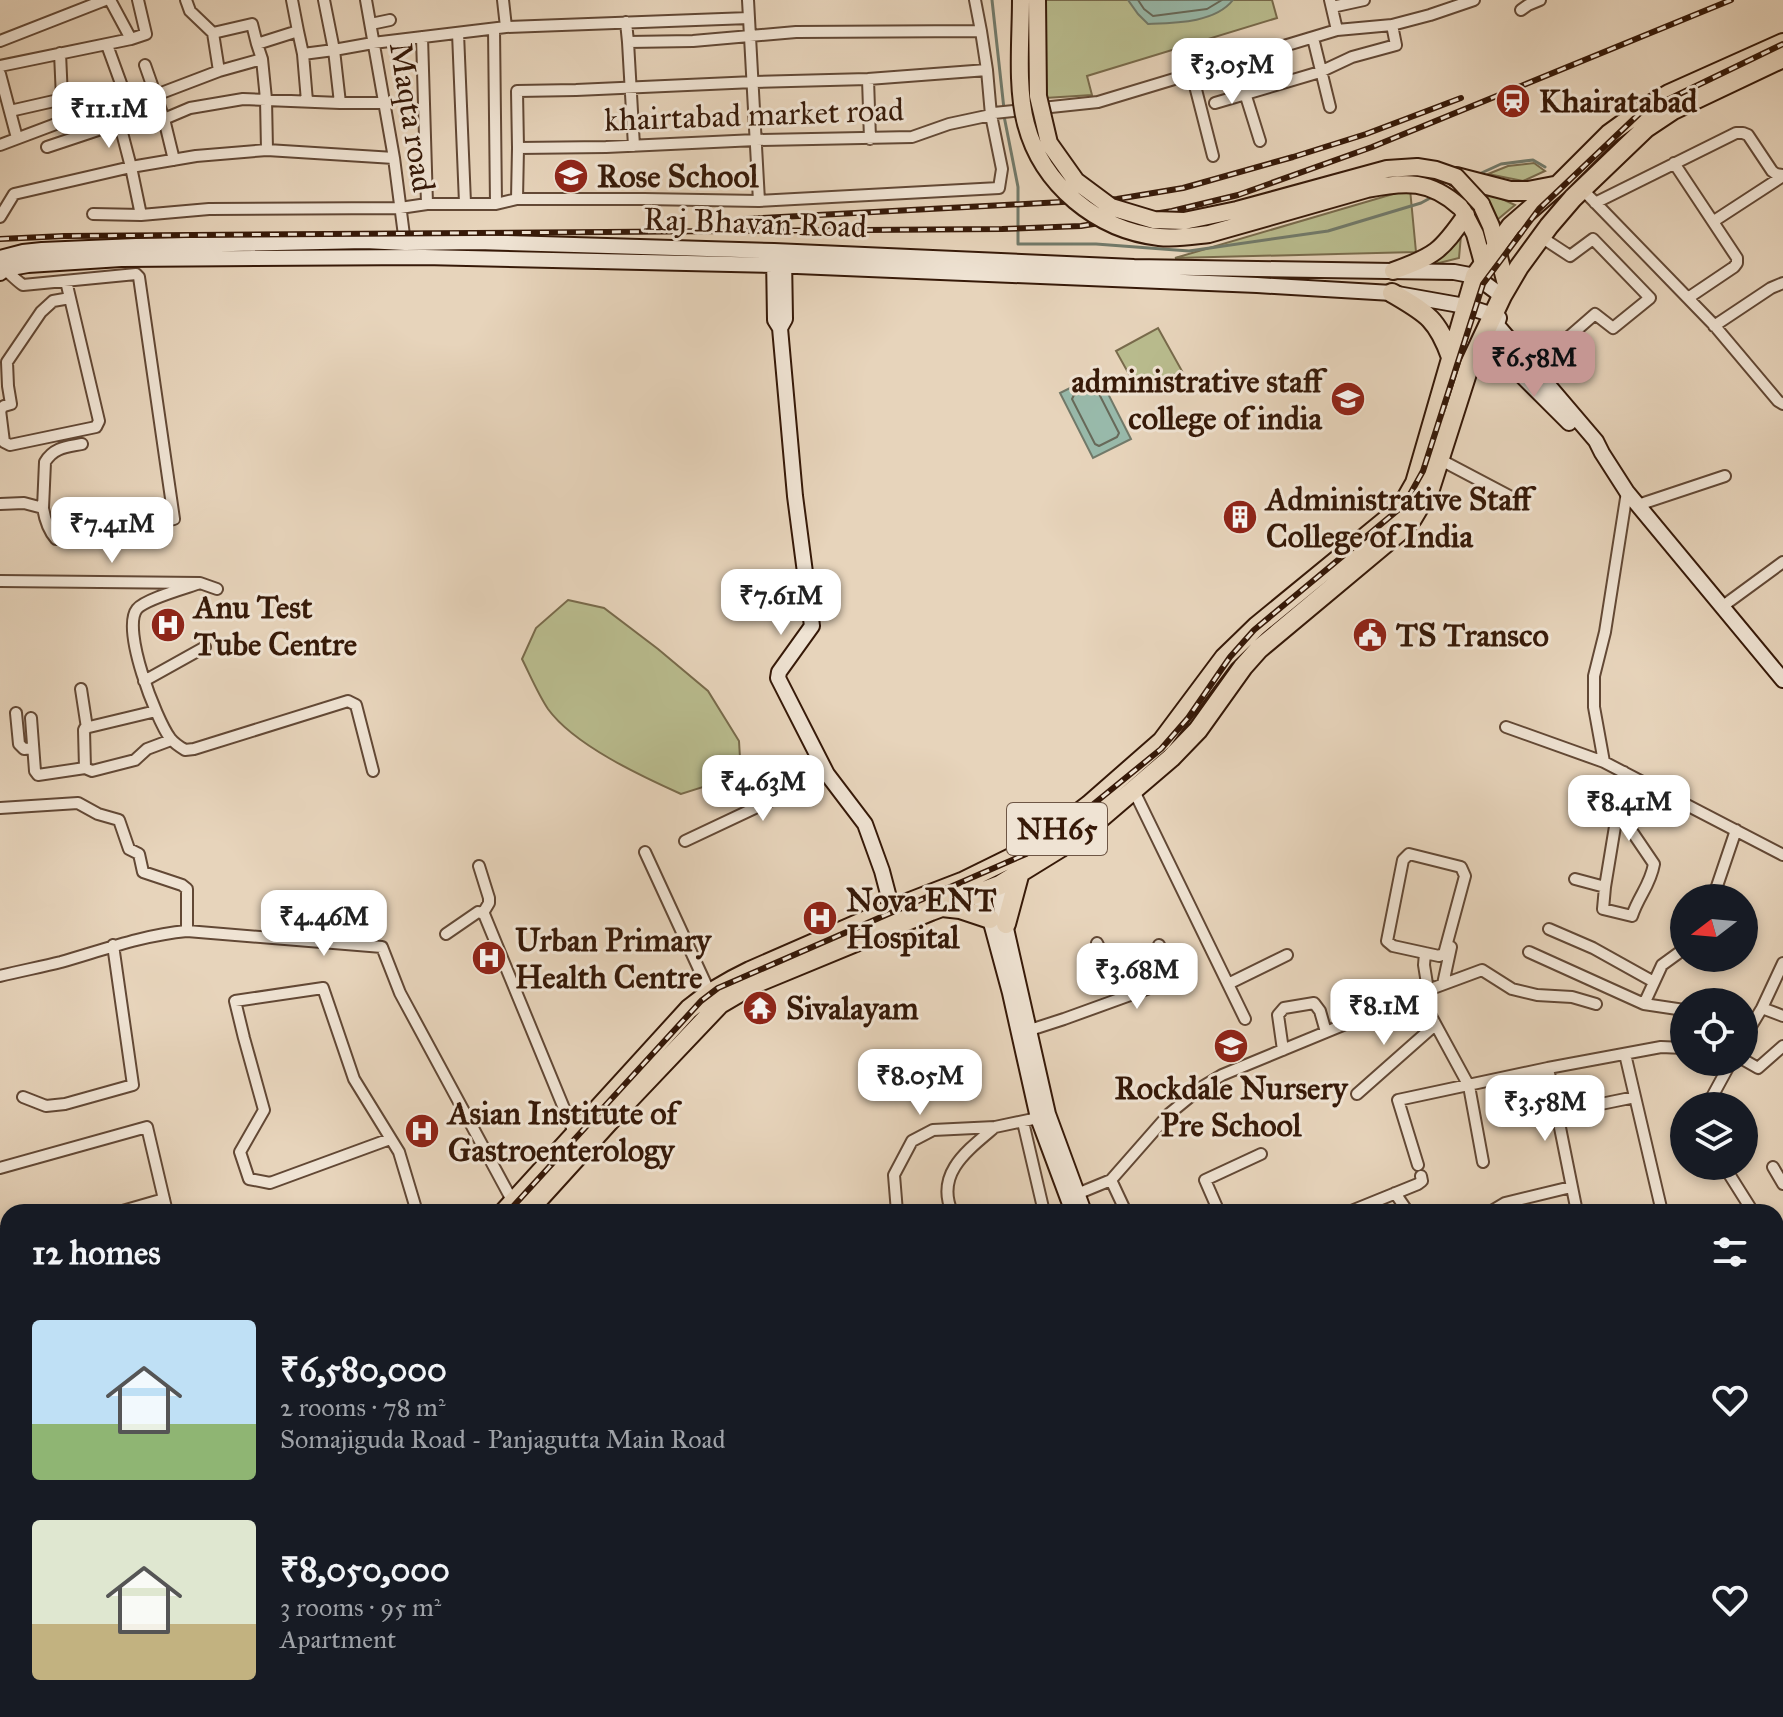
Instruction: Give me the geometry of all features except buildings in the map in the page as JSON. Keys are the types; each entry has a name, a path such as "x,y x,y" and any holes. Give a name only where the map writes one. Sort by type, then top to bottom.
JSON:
{"highway":[{"path":"1479,270 1511,226 1609,134 1669,94 1783,43"},
{"name":"NH65","path":"519,1204 575,1135 670,1044 733,994 940,907 992,905 1020,872 1060,848 1165,765 1198,730 1259,649 1412,519 1430,489 1504,292 1538,242 1588,196 1646,128 1673,110 1783,58"},
{"path":"1456,177 1510,191 1557,186"},
{"name":"NH65","path":"520,1204 670,1044 689,1009 710,993 750,971 962,882 1021,853 1089,805 1162,741 1224,658 1257,626 1403,504 1415,483 1465,306 1479,270"},
{"path":"1392,293 1424,312 1443,334 1451,357"},
{"path":"1148,754 1165,765"},
{"path":"940,907 960,909 992,905 1020,872"}],"main road":[{"path":"1021,0 1021,94 1026,124 1052,177 1093,215 1137,233 1182,238 1209,234 1367,189 1413,183 1441,192 1463,211 1479,247 1479,270 1504,292"},
{"path":"1037,0 1038,96 1049,143 1076,181 1111,207 1154,220 1184,221 1237,210 1387,169 1417,167 1436,170 1456,177 1481,204 1491,226 1504,292"},
{"path":"1393,271 1422,261 1439,250 1463,211"},
{"name":"Raj Bhavan Road","path":"1,267 23,252 42,250 365,241 477,242 1392,293 1465,306 1495,320"},
{"path":"1538,242 1521,278 1495,320 1596,441 1627,492 1783,680"},
{"name":"Raj Bhavan Road","path":"1,267 121,259 424,257 779,258 1134,267 1479,270"},
{"path":"779,258 785,319 780,328 795,496 812,626 779,672 778,678 827,774 865,824 892,909"},
{"path":"1477,364 1498,362 1513,367 1602,453"},
{"path":"992,905 1030,1030 1048,1114 1081,1204"},
{"path":"992,905 1010,993 1030,1120 1069,1204"}],"street":[{"path":"0,41 107,0 131,39"},
{"path":"0,66 146,34 138,0"},
{"path":"186,0 190,11 213,33 219,71"},
{"path":"292,0 303,54 307,101"},
{"path":"324,0 340,103"},
{"name":"Maqta road","path":"366,0 394,158 405,243"},
{"path":"503,0 506,27"},
{"path":"748,0 759,201"},
{"path":"93,214 141,215 209,209 400,208 427,204 496,204 517,199 759,201 999,188 1002,169 975,0"},
{"path":"1337,30 1331,4 1364,0"},
{"name":"khairtabad market road","path":"630,88 517,91 518,148 912,137 993,114 1098,102 1337,30 1392,25 1474,0"},
{"path":"1521,10 1540,0"},
{"path":"303,54 506,27 749,18"},
{"path":"371,24 390,20"},
{"path":"626,22 634,146"},
{"path":"213,33 252,24 262,59 267,150"},
{"path":"1215,103 1320,72 1352,57 1396,45 1392,25"},
{"path":"494,29 496,204"},
{"path":"257,44 298,31"},
{"path":"628,42 693,41 796,32 981,31"},
{"path":"458,33 465,203"},
{"path":"422,37 427,204"},
{"path":"1313,38 1330,107"},
{"path":"107,45 123,89"},
{"path":"60,53 62,98"},
{"path":"156,95 219,71 262,59"},
{"path":"1235,61 1260,141"},
{"path":"145,65 164,119 174,160"},
{"path":"630,88 868,79 987,70"},
{"path":"0,74 17,138"},
{"path":"1192,74 1213,156"},
{"path":"868,79 870,139"},
{"path":"10,111 76,96"},
{"path":"47,147 110,126 164,119 190,108 243,99 383,103"},
{"path":"0,145 85,113 92,132"},
{"path":"120,125 141,215"},
{"path":"1783,176 1772,171 1753,142 1743,133 1736,133 1674,163 1588,196 1688,298 1783,404"},
{"path":"517,199 518,148"},
{"path":"0,217 14,194 131,167 196,156 267,150 394,158"},
{"path":"1674,163 1737,258 1734,267 1688,298"},
{"path":"1714,221 1783,176"},
{"path":"1533,368 1595,314 1613,328 1650,298 1593,239 1570,256 1538,242"},
{"path":"1,267 23,285 136,274 139,277 174,519 125,530 56,539 50,532 43,508 45,462 58,449 82,444"},
{"path":"66,281 99,421 96,427 10,445 4,442 0,410 11,404 7,362 41,312 53,301 70,298"},
{"path":"1714,326 1783,283"},
{"path":"1439,459 1513,498"},
{"path":"1638,505 1725,476"},
{"path":"1604,762 1594,707 1594,676 1605,632 1627,492"},
{"path":"0,504 24,503 43,508"},
{"path":"1723,606 1783,562"},
{"path":"0,581 200,583 217,589"},
{"path":"200,583 139,607 133,616 133,637 144,681 171,740 185,750 194,749 348,701 356,705 373,771"},
{"path":"144,681 205,647"},
{"path":"81,689 87,728"},
{"path":"85,768 84,730 156,711"},
{"path":"16,713 19,744 24,749 33,748"},
{"path":"31,718 35,771 38,775 85,768 92,771 135,760 147,749 171,740"},
{"path":"1506,727 1604,762 1783,855"},
{"path":"1618,811 1654,864 1651,882 1637,901 1632,916 1603,909 1605,887 1624,772"},
{"path":"685,841 827,774"},
{"path":"1134,791 1245,1019"},
{"path":"0,808 78,803 98,814 119,820 129,849 139,854 143,872 187,889 187,931"},
{"path":"1718,884 1736,830"},
{"path":"645,852 710,993"},
{"path":"1409,854 1461,867 1465,876 1444,954 1425,953 1393,946 1387,941 1403,860 1409,854"},
{"path":"479,866 489,898 483,913"},
{"path":"1575,879 1605,887"},
{"path":"446,934 478,912 483,913"},
{"path":"483,913 575,1135"},
{"path":"1443,984 1452,970 1459,914"},
{"path":"1549,929 1593,948 1654,982"},
{"path":"0,976 113,945 187,931 382,947 400,993 512,1204"},
{"path":"1097,943 1123,997"},
{"path":"23,1097 46,1106 65,1104 133,1085 113,945"},
{"path":"1030,1030 1169,981 1172,977 1159,945"},
{"path":"1529,952 1644,1004 1670,1008"},
{"path":"1425,953 1423,992 1435,1025 1469,1086 1483,1162"},
{"path":"1228,984 1287,955"},
{"path":"1644,1004 1662,965 1670,959"},
{"path":"1758,1014 1783,963"},
{"path":"1077,1194 1111,1180 1169,1114 1222,1075 1443,984 1482,970 1512,989 1537,995 1572,997 1596,1004"},
{"path":"390,1139 270,1183 249,1179 240,1152 264,1110 235,1001 323,988 354,1079 399,1152 415,1204"},
{"path":"1283,1050 1278,1015 1284,1008 1314,1003 1320,1011 1326,1032"},
{"path":"1762,1008 1783,1016"},
{"path":"1357,1094 1435,1025"},
{"path":"1758,1068 1783,1046"},
{"path":"1368,1204 1422,1181 1398,1100 1548,1068 1670,1047"},
{"path":"1625,1054 1660,1204"},
{"path":"1548,1068 1575,1204"},
{"path":"1557,1113 1635,1097"},
{"path":"896,1204 894,1175 912,1141 933,1130 995,1127 1030,1120 1043,1204"},
{"path":"0,1168 147,1127 165,1204"},
{"path":"949,1204 946,1195 954,1165 995,1127"},
{"path":"1216,1204 1205,1180 1261,1154"},
{"path":"1773,1167 1783,1184"},
{"path":"1111,1180 1122,1204"},
{"path":"1733,1180 1748,1204"},
{"path":"1503,1204 1571,1187"},
{"path":"1395,1193 1403,1204"},
{"path":"147,1204 164,1199"}],"green space":[{"path":"1042,0 1272,0 1277,18 1087,76 1092,95 1045,98"},
{"path":"1534,163 1545,171 1523,181 1488,174 1508,166"},
{"path":"1410,189 1416,252 1175,258"},
{"path":"1485,191 1515,205 1497,220 1482,194"},
{"path":"1461,235 1459,258 1427,266"},
{"path":"1158,328 1182,371 1140,394 1116,351"},
{"path":"568,600 604,608 708,691 739,741 740,758 719,782 681,794 591,747 548,709 522,659 536,628"}],"water":[{"path":"1128,0 1233,0 1225,8 1205,17 1148,24"},
{"path":"1098,374 1131,439 1093,458 1060,393"}],"waterway":[{"path":"992,0 1004,109"},
{"path":"1004,116 1018,187 1018,244 1096,244 1189,251 1328,231 1421,203 1434,196"},
{"path":"1477,175 1501,164 1533,160 1545,167"}],"railway":[{"path":"0,239 1081,226 1172,211 1238,195 1372,147 1731,0"},
{"path":"515,1204 701,1001 718,988 1026,854 1161,749 1254,630 1404,505 1423,471 1483,284 1539,209 1640,113 1783,44"},
{"path":"745,219 1117,199 1183,188 1366,134 1461,98"}],"place":[{"name":"Khairatabad","path":"1513,101"},
{"name":"Rose School","path":"571,176"},
{"name":"administrative staff college of india","path":"1348,399"},
{"name":"Administrative Staff College of India","path":"1240,517"},
{"name":"Anu Test Tube Centre","path":"168,625"},
{"name":"TS Transco","path":"1370,635"},
{"name":"Nova ENT Hospital","path":"820,918"},
{"name":"Urban Primary Health Centre","path":"489,958"},
{"name":"Sivalayam","path":"760,1008"},
{"name":"Rockdale Nursery Pre School","path":"1231,1046"},
{"name":"Asian Institute of Gastroenterology","path":"422,1131"}]}
